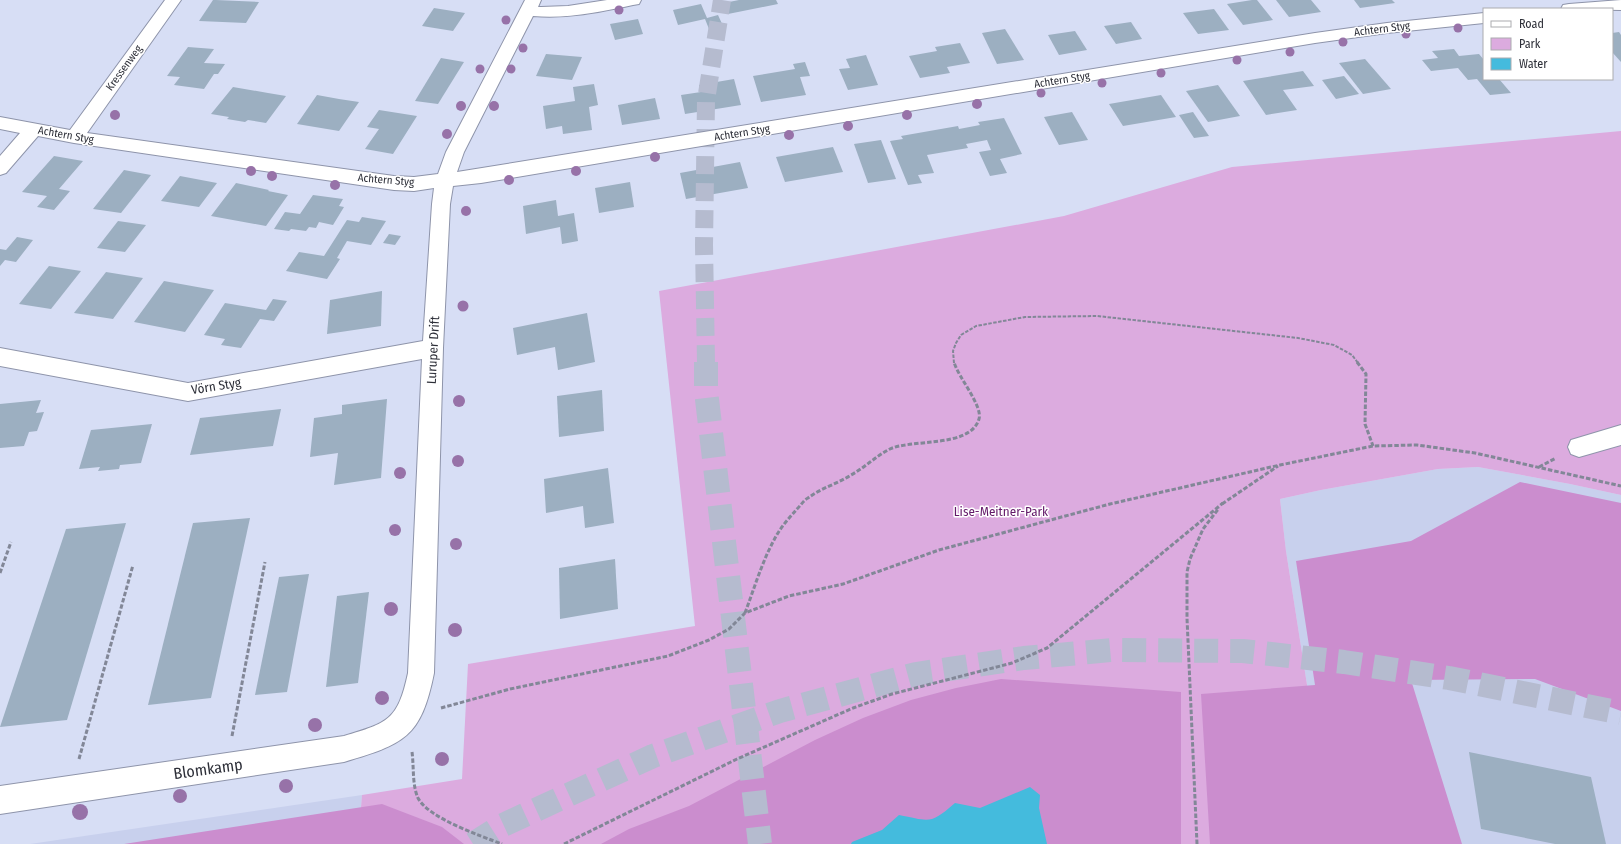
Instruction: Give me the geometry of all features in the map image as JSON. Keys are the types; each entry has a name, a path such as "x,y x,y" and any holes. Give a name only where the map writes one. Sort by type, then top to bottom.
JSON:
{"street":[{"name":"Kressenweg","path":"74,137 173,0"},
{"path":"530,6 550,14 572,12 633,0"},
{"path":"1582,8 1621,5"},
{"name":"Luruper Drift","path":"408,718 418,695 421,673 433,348 441,204 445,181 455,152 530,6"},
{"name":"Achtern Styg","path":"0,123 74,137 394,183 414,184 445,181 1315,38 1387,28 1483,18"},
{"path":"0,168 34,129"},
{"name":"Vörn Styg","path":"0,357 188,392 433,348"},
{"path":"1579,447 1621,435"},
{"name":"Blomkamp","path":"0,800 344,748 374,740 392,732 408,718"}],"path":[{"path":"502,844 437,816 425,809 418,799 408,718 510,689 668,656 709,640 729,629 745,613 774,540 788,519 807,498 850,476 889,449 911,444 942,442 966,434 974,427 978,419 978,408 956,370 953,360 953,351 961,335 976,326 1025,317 1097,316 1298,338 1334,345 1352,355 1366,374 1366,424 1373,446"},
{"path":"745,613 789,596 843,584 939,550 1110,504 1280,465 1373,446 1417,445 1475,454 1621,486"},
{"path":"564,844 738,759 853,708 892,694 1012,663 1047,648 1223,503 1280,465"},
{"path":"1197,844 1187,618 1187,572 1190,559 1203,529 1223,503"},
{"path":"0,573 11,542"},
{"path":"226,766 265,562"},
{"path":"71,789 134,565"}],"shaded area":[{"path":"1478,467 1621,495 1621,844 1332,844 1286,551 1280,499 1438,469"},
{"path":"1520,482 1621,503 1621,711 1535,679 1411,680 1462,844 1210,844 1201,694 1315,685 1296,561 1411,541"},
{"path":"1001,679 1181,692 1181,844 601,844 629,829 689,806 815,740 863,718 911,700 956,688"},
{"path":"362,795 358,844 30,844 308,803"},
{"path":"382,804 442,827 464,844 124,844"}],"green space":[{"name":"Lise-Meitner-Park","path":"1621,131 1621,495 1478,467 1438,469 1280,499 1286,551 1332,844 358,844 362,795 462,779 468,664 695,626 659,291 1064,216 1232,167"}],"water":[{"path":"1030,787 1040,795 1039,808 1047,844 851,844 852,842 882,830 899,815 929,820 940,815 955,803 980,808"}],"building":[{"path":"213,0 259,2 246,23 199,21"},
{"path":"739,0 776,0 778,4 728,14 724,3"},
{"path":"1257,0 1273,20 1243,25 1227,4"},
{"path":"1276,0 1311,0 1321,12 1289,17"},
{"path":"1354,0 1392,0 1395,3 1360,8"},
{"path":"701,4 707,18 718,15 723,26 709,29 705,19 678,25 673,10"},
{"path":"434,8 465,13 453,31 422,26"},
{"path":"1214,9 1229,30 1198,34 1183,13"},
{"path":"638,19 643,34 615,40 610,24"},
{"path":"1131,22 1142,39 1116,44 1104,26"},
{"path":"1005,29 1024,60 997,64 982,33"},
{"path":"1075,31 1087,50 1059,55 1048,35"},
{"path":"1619,32 1621,35 1621,62 1613,53 1613,33"},
{"path":"960,43 970,63 947,67 950,73 920,78 909,56 937,51 935,47"},
{"path":"188,47 214,49 204,63 225,64 218,74 214,74 204,89 174,85 180,77 167,76"},
{"path":"1454,49 1459,56 1479,54 1483,59 1483,80 1500,80 1511,93 1490,95 1477,79 1468,80 1458,68 1431,71 1422,60 1438,58 1432,51"},
{"path":"546,54 582,57 572,80 536,76"},
{"path":"866,55 878,85 848,90 839,69 850,68 846,59"},
{"path":"441,58 464,62 438,104 415,101"},
{"path":"1365,59 1391,89 1363,94 1339,63"},
{"path":"805,62 810,76 800,77 806,95 761,102 753,76 795,69 793,64"},
{"path":"1303,71 1314,86 1283,90 1297,110 1266,115 1243,81"},
{"path":"1344,76 1359,94 1336,99 1322,80"},
{"path":"734,79 741,105 685,114 681,95 701,92 699,85"},
{"path":"594,84 598,105 589,107 592,130 563,134 562,126 546,129 543,106 575,101 573,87"},
{"path":"1218,85 1240,116 1208,122 1186,91"},
{"path":"233,87 286,96 266,123 248,120 245,122 227,119 229,117 211,114"},
{"path":"317,95 359,102 339,131 297,124"},
{"path":"1161,95 1176,117 1123,126 1109,104"},
{"path":"655,98 660,119 622,125 618,105"},
{"path":"379,110 417,116 393,154 365,149 379,129 367,127"},
{"path":"1072,112 1088,140 1059,145 1044,117"},
{"path":"1193,112 1209,136 1194,138 1179,115"},
{"path":"1004,118 1022,154 1000,159 1007,173 990,176 979,152 991,150 987,140 966,144 968,148 927,155 934,173 918,175 922,183 908,185 890,141 903,139 901,136 958,126 959,129 980,125 978,122"},
{"path":"881,140 896,179 868,183 854,144"},
{"path":"833,147 843,172 785,182 776,157"},
{"path":"54,156 83,161 59,189 70,191 54,210 37,207 47,196 22,192"},
{"path":"740,162 748,188 686,199 680,173"},
{"path":"124,170 151,175 121,213 93,209"},
{"path":"180,176 217,183 199,207 161,201"},
{"path":"630,182 634,207 599,213 595,188"},
{"path":"236,183 288,195 266,226 211,216"},
{"path":"313,195 343,199 339,206 344,207 333,225 319,222 316,228 309,227 306,231 274,229 285,212 300,214"},
{"path":"556,200 558,216 574,213 578,241 562,244 560,227 526,234 523,206"},
{"path":"362,217 386,221 371,245 347,241 337,258 340,259 327,279 286,271 299,252 324,256 347,220 359,222"},
{"path":"118,221 146,225 125,252 97,248"},
{"path":"389,234 401,236 395,245 383,243"},
{"path":"17,237 33,240 16,262 5,260 0,266 0,249 6,250"},
{"path":"49,266 81,271 51,309 19,304"},
{"path":"106,272 143,278 113,319 74,313"},
{"path":"164,281 214,290 185,332 134,322"},
{"path":"382,291 381,326 327,334 330,300"},
{"path":"273,299 287,301 274,321 260,319 241,348 221,345 225,339 204,335 225,303 266,310"},
{"path":"587,313 595,362 558,370 555,347 517,355 513,328"},
{"path":"602,390 604,431 559,437 557,396"},
{"path":"387,399 381,478 334,485 338,453 310,457 314,418 342,414 342,405"},
{"path":"41,400 36,413 44,412 37,431 29,432 24,446 0,448 0,404"},
{"path":"281,409 273,446 190,455 200,418"},
{"path":"152,424 141,463 120,465 119,469 98,471 100,467 79,469 91,430"},
{"path":"608,468 614,523 585,528 583,506 546,513 544,479"},
{"path":"250,518 211,698 148,705 193,523"},
{"path":"126,523 67,720 0,727 66,529"},
{"path":"615,559 618,609 560,619 559,568"},
{"path":"309,574 287,692 255,695 279,577"},
{"path":"369,592 358,683 326,687 337,596"},
{"path":"1469,752 1591,777 1606,844 1555,844 1481,829"}],"tunnel":[{"path":"706,363 704,245 706,100 722,0"},
{"path":"706,363 706,391 746,723"},
{"path":"746,723 780,711 916,674 1024,658 1112,650 1243,651 1344,662 1449,678 1621,713"},
{"path":"473,844 503,825 653,756 746,723"},
{"path":"746,723 760,844"}]}
